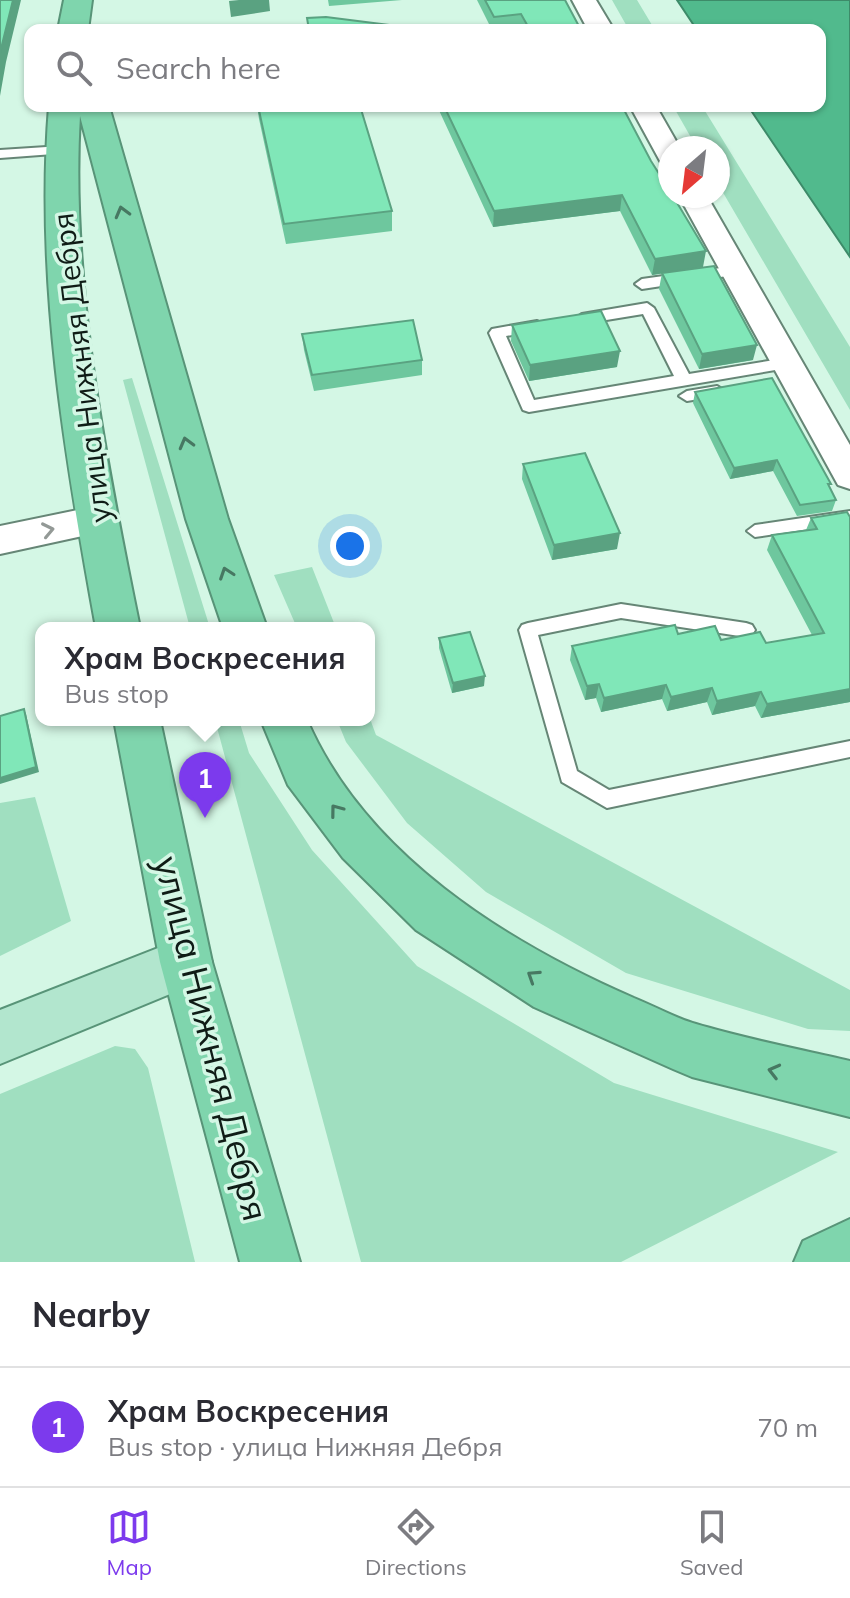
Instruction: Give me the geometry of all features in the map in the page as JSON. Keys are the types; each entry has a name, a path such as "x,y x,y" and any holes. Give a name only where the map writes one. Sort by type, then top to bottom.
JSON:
{"highway":[{"path":"74,24 78,0"},
{"name":"улица Нижняя Дебря","path":"65,112 63,246 67,300 97,520 117,622"},
{"path":"95,112 207,519 243,622"},
{"name":"улица Нижняя Дебря","path":"138,726 186,962 270,1262"},
{"path":"287,726 305,770 360,842 434,913 553,989 692,1050 850,1089"},
{"path":"824,1262 850,1249"}],"main road":[{"path":"0,1037 186,962"}],"street":[{"path":"584,0 598,24"},
{"path":"646,112 660,136"},
{"path":"700,208 850,476"},
{"path":"0,540 97,520"}],"lane":[{"path":"0,154 62,150"},
{"path":"642,284 735,271"},
{"path":"686,388 647,308 497,333 529,406 686,388 791,370"},
{"path":"755,531 850,517"},
{"path":"746,630 621,611 528,630 569,776 607,799 850,749"}],"shaded area":[{"path":"612,0 637,0 651,24 626,24"},
{"path":"677,0 850,0 850,257 752,112 826,112 826,24 693,24"},
{"path":"676,112 706,112 720,136 690,136"},
{"path":"730,152 850,347 850,410 730,205"},
{"path":"132,378 208,622 188,622 123,380"},
{"path":"312,567 334,622 294,622 274,575"},
{"path":"217,726 241,726 249,753 312,850 417,966 614,1083 838,1152 621,1262 361,1262"},
{"path":"339,726 373,726 376,735 850,990 850,1031 808,1029 626,973 486,892 407,823 346,742"},
{"path":"35,797 71,921 0,956 0,803"},
{"path":"115,1046 135,1049 148,1068 195,1262 0,1262 0,1094"}],"building":[{"path":"0,0 13,0 0,53"},
{"path":"485,0 565,0 578,24 527,24 521,14 494,17"},
{"path":"326,17 381,24 308,24 307,18"},
{"path":"259,112 362,112 392,211 284,224"},
{"path":"447,112 625,112 658,172 658,208 680,208 706,251 655,259 622,195 494,211"},
{"path":"714,266 757,345 702,354 662,273"},
{"path":"601,311 620,351 530,365 512,325"},
{"path":"413,320 422,360 312,375 302,334"},
{"path":"772,378 831,484 828,484 836,500 800,505 777,460 734,468 695,392"},
{"path":"585,453 620,533 554,545 523,464"},
{"path":"847,512 850,517 850,689 767,704 761,692 717,701 712,688 671,697 666,685 604,698 599,684 587,686 572,646 675,625 678,634 715,626 721,640 760,632 766,643 824,633 772,535 817,529 811,518"},
{"path":"470,632 485,676 453,683 439,638"},
{"path":"24,709 36,767 0,778 0,716"}],"place":[{"name":"Храм Воскресения","path":"205,818"}]}
